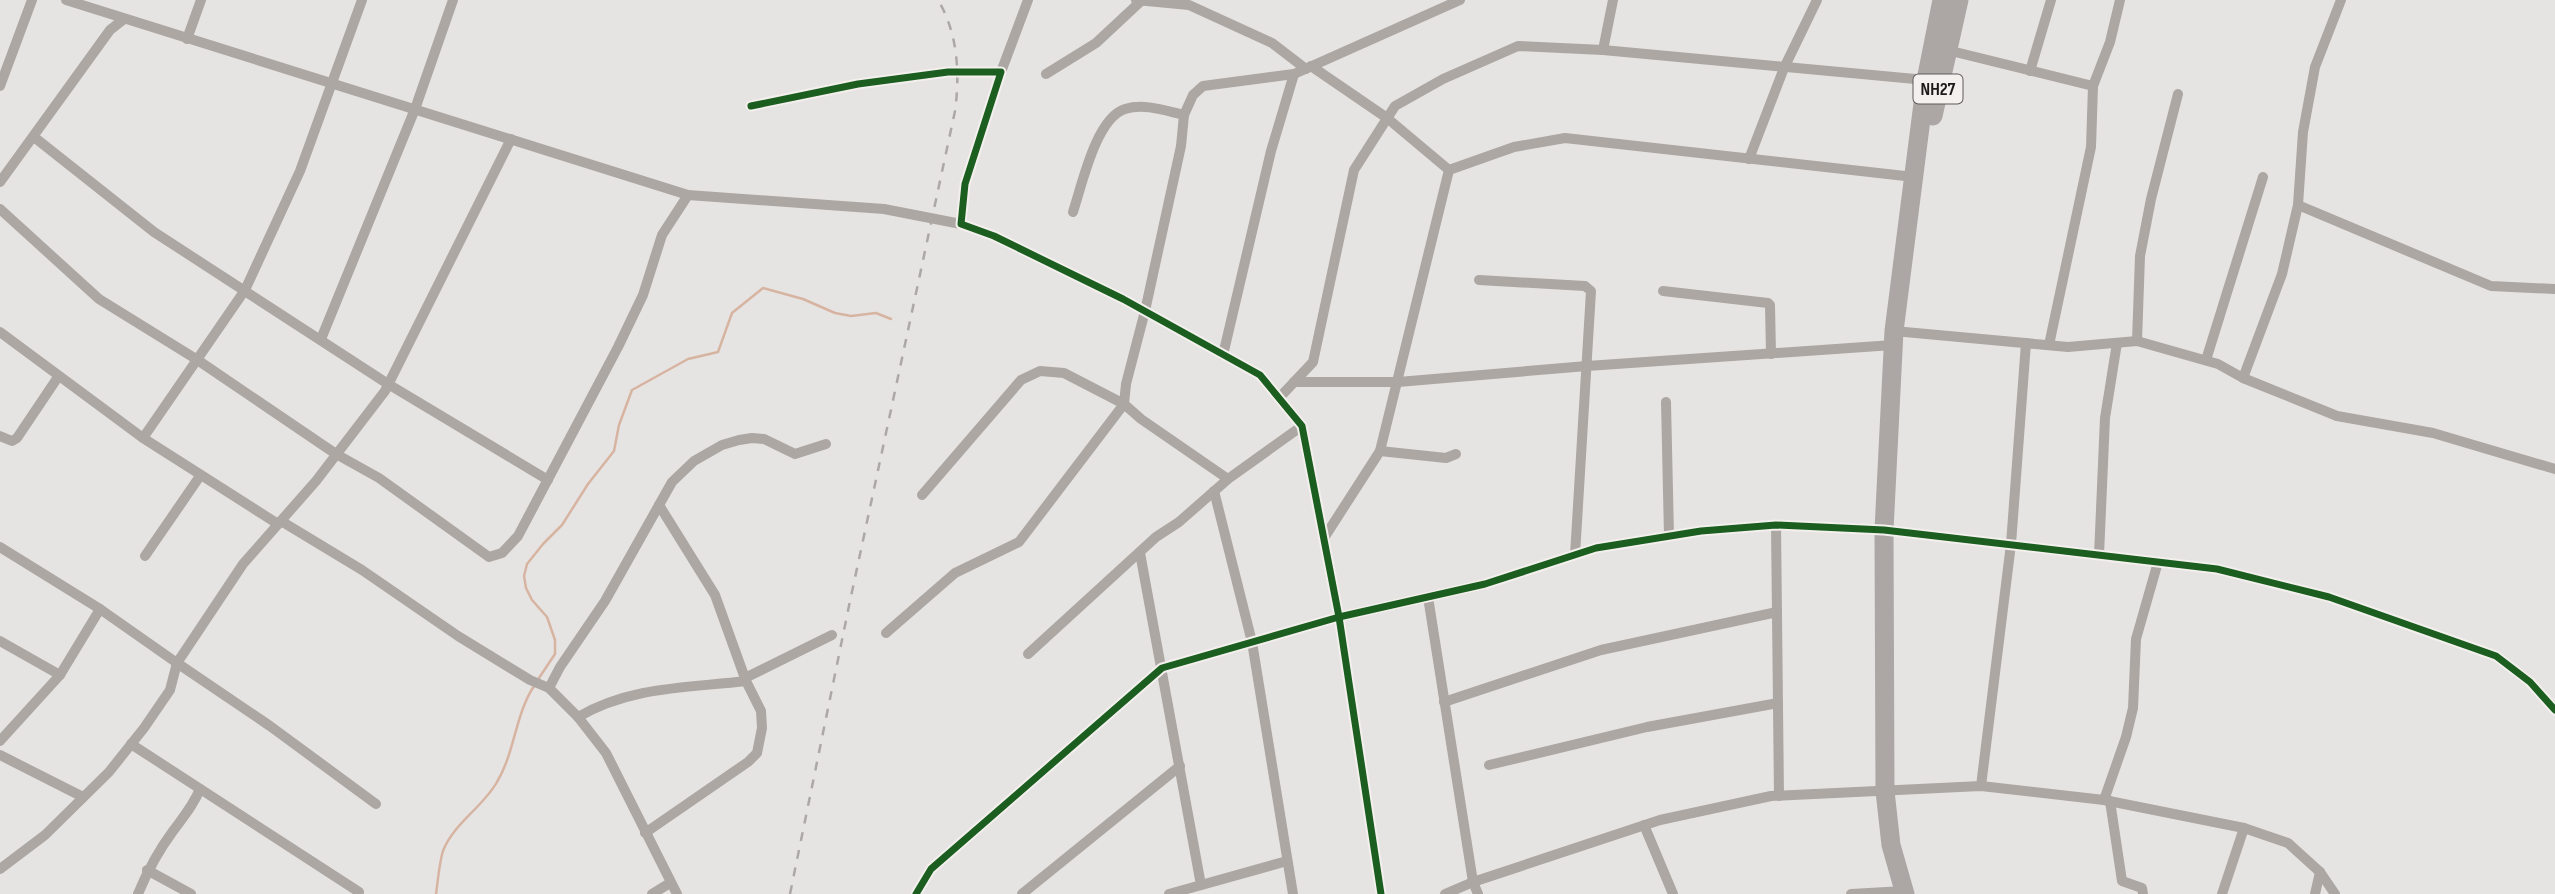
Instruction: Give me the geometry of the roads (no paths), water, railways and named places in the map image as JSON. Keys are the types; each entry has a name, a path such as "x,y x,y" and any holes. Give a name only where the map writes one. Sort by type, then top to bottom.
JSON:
{"highway":[{"name":"NH27","path":"1904,893 1891,845 1885,791 1884,530 1894,338 1926,80 1942,0"},
{"name":"NH27","path":"1914,177 1927,144 1959,0"}],"street":[{"path":"0,86 32,0"},
{"path":"66,0 688,195 884,209 961,224 994,236 1145,311 1260,375 1302,426 1339,617 1381,894"},
{"path":"187,38 201,0"},
{"path":"143,438 245,290 300,171 362,0"},
{"path":"321,339 415,109 453,0"},
{"path":"961,224 965,184 1001,72 1028,0"},
{"path":"886,633 954,573 1019,542 1124,404 1126,384 1181,146 1184,115 1193,94 1203,86 1294,74 1435,6 1460,0"},
{"path":"1603,50 1613,0"},
{"path":"1749,159 1784,68 1817,0"},
{"path":"2030,71 2051,0"},
{"path":"2049,345 2091,147 2093,86 2110,42 2120,0"},
{"path":"2243,378 2282,274 2298,205 2302,132 2315,67 2341,0"},
{"path":"1046,74 1096,43 1139,1 1189,5 1272,43 1387,118 1449,170"},
{"path":"0,182 110,30 124,19"},
{"path":"1280,397 1313,362 1354,170 1395,106 1443,79 1518,46 1603,50 1926,80"},
{"path":"1947,50 2093,86"},
{"path":"751,106 858,84 958,70 1001,72"},
{"path":"1223,355 1271,151 1294,74"},
{"path":"2137,341 2140,256 2151,199 2179,94"},
{"path":"1073,212 1100,133 1110,118 1124,109 1147,107 1184,115"},
{"path":"34,137 154,232 388,384 548,480"},
{"path":"1449,170 1514,147 1565,138 1914,177"},
{"path":"0,869 45,835 109,772 170,690 177,663 243,564 316,481 388,384 511,139"},
{"path":"1324,538 1380,451 1449,170"},
{"path":"2206,360 2263,177"},
{"path":"0,209 99,299 196,359 336,454 379,478 489,557 502,553 518,536 575,433 643,295 662,235 688,195"},
{"path":"2298,205 2491,286 2555,289"},
{"path":"1479,280 1585,286 1591,291 1575,555"},
{"path":"1663,291 1768,303 1771,354"},
{"path":"0,332 58,377 200,476 362,570 458,636 545,687 578,717 606,753 677,894"},
{"path":"1294,382 1398,382 1771,354 1894,338 2068,346 2137,341 2218,364 2243,378 2337,416 2433,433 2555,469"},
{"path":"1981,786 2011,544 2026,343"},
{"path":"2099,555 2105,418 2117,343"},
{"path":"922,495 1021,380 1040,372 1064,373 1124,404 1141,419 1228,479"},
{"path":"0,436 12,441 17,438 58,377"},
{"path":"1666,402 1669,536"},
{"path":"1028,653 1156,537 1179,522 1228,479 1302,426"},
{"path":"545,687 605,601 672,482 694,461 722,445 752,438 764,439 795,454 826,444"},
{"path":"1380,451 1446,458 1456,454"},
{"path":"145,556 200,476"},
{"path":"1214,491 1252,642 1293,894"},
{"path":"645,833 757,753 762,729 761,711 746,679 715,595 659,505"},
{"path":"1776,525 1779,796"},
{"path":"916,894 931,869 1162,668 1339,617 1485,584 1596,548 1701,531 1776,525 1884,530 2217,569 2329,597 2497,656 2530,682 2555,710"},
{"path":"0,547 100,609 376,803"},
{"path":"1140,553 1201,885"},
{"path":"2143,894 2142,888 2122,881 2107,801 2133,708 2136,639 2158,562"},
{"path":"1428,597 1473,882 1478,894"},
{"path":"0,741 61,675 100,609"},
{"path":"1444,702 1601,650 1777,612"},
{"path":"578,717 593,708 635,693 746,679 832,635"},
{"path":"0,641 61,675"},
{"path":"1489,765 1647,727 1778,704"},
{"path":"131,744 359,892"},
{"path":"0,755 83,797"},
{"path":"1022,894 1180,766"},
{"path":"1445,894 1473,882 1644,825 1779,796 1981,786 2107,801 2244,828 2288,843 2320,872 2335,894"},
{"path":"138,894 147,870 193,807 200,789"},
{"path":"1644,825 1673,894"},
{"path":"2222,894 2244,828"},
{"path":"1169,894 1287,861"},
{"path":"147,870 191,894"},
{"path":"2315,894 2320,872"},
{"path":"652,894 670,883"},
{"path":"1851,894 1904,893"}],"waterway":[{"path":"537,681 555,654 555,640 547,617 532,600 526,588 524,576 527,564 562,525 588,484 614,451 619,425 632,390 688,359 718,352 732,313 763,288 803,299 835,313 851,316 876,313 891,319"},
{"path":"436,894 443,851 454,832 497,782 534,686"}],"railway":[{"path":"790,894 955,111 956,54 950,26 938,0"}]}
